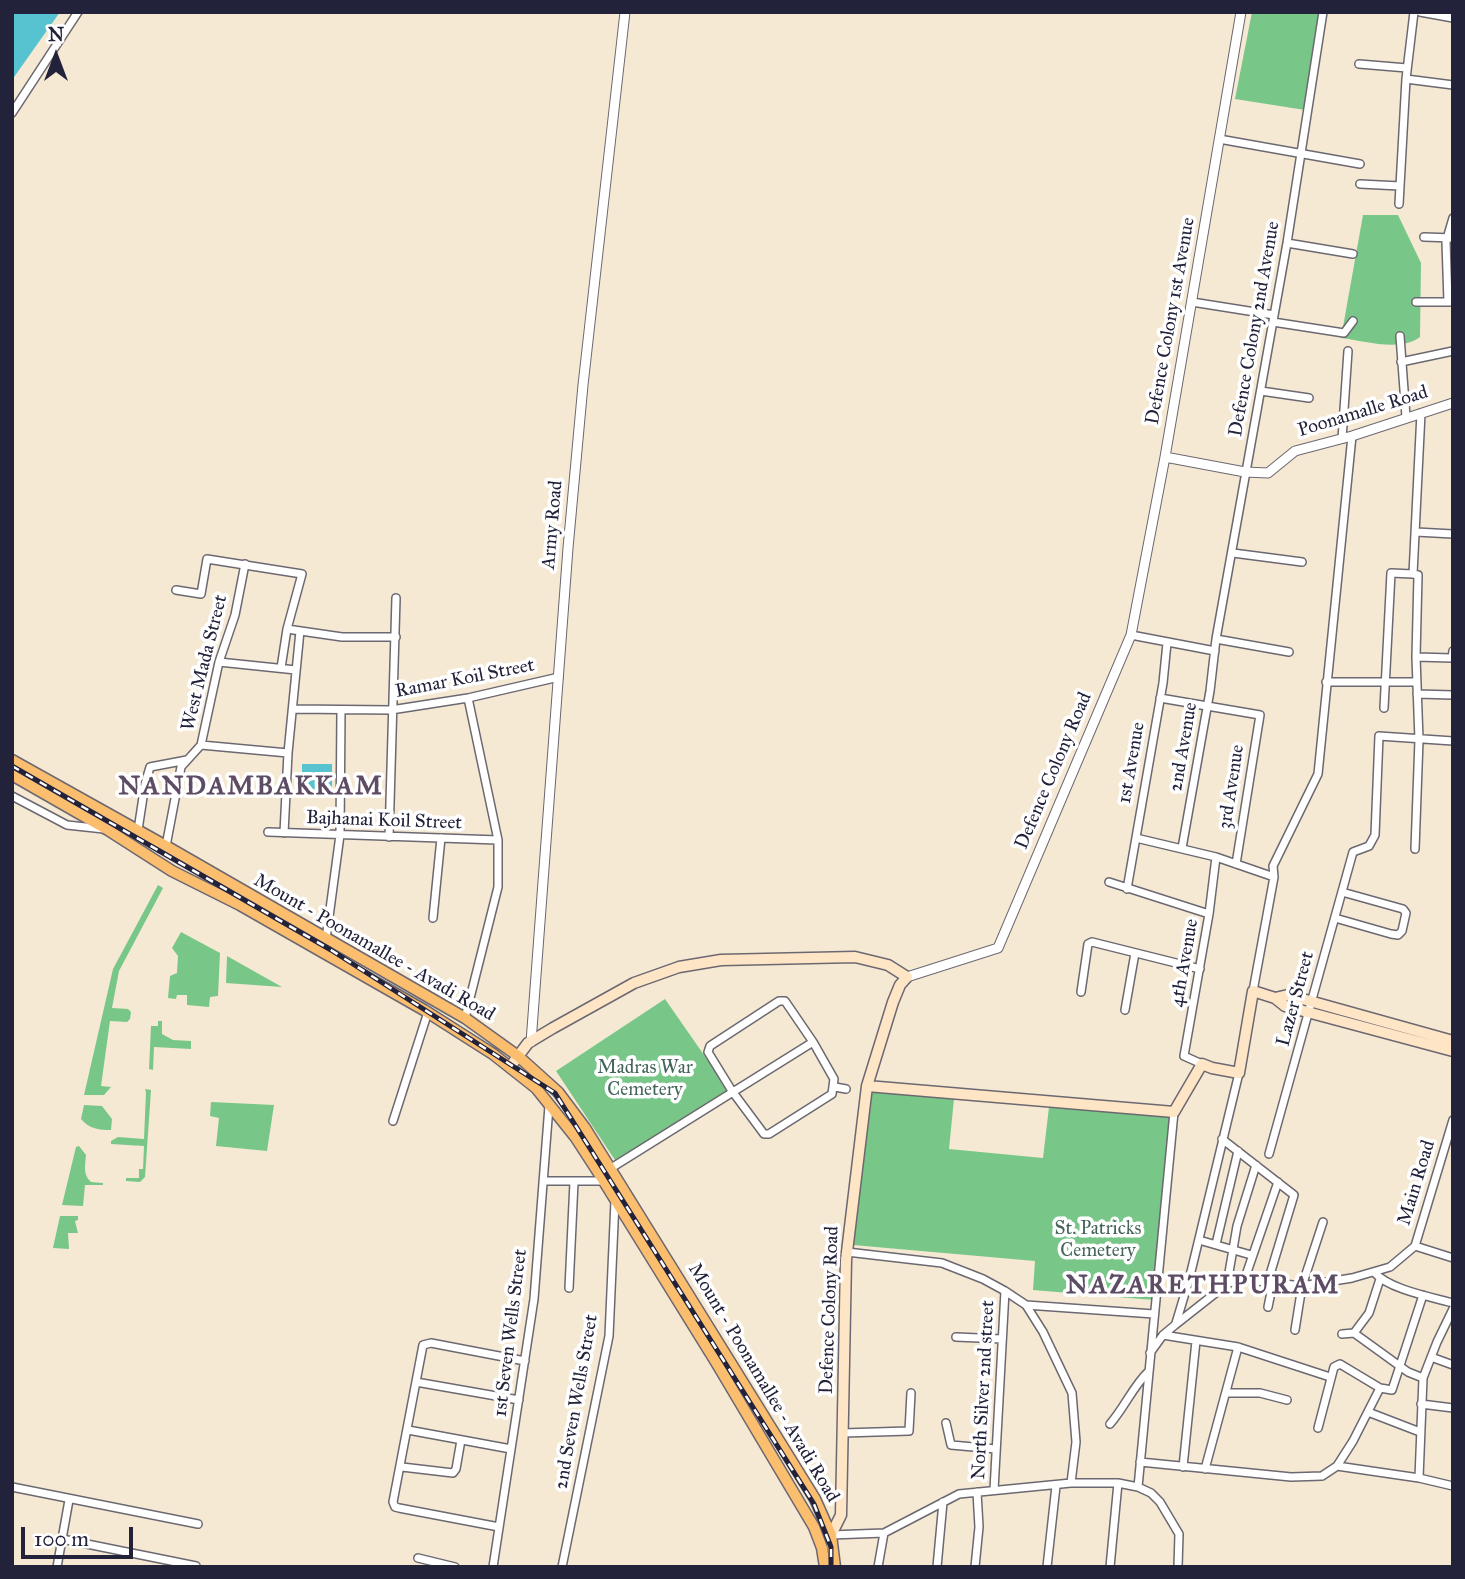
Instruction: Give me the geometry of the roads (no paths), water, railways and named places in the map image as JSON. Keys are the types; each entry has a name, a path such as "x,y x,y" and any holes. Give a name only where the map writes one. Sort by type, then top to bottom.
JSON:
{"main road":[{"name":"Mount - Poonamallee - Avadi Road","path":"12,760 465,1018 518,1056 558,1091 585,1128 815,1499 831,1535 835,1567"},
{"name":"Mount - Poonamallee - Avadi Road","path":"12,775 55,798 172,871 240,905 428,1012 510,1066 549,1101 601,1178 716,1362 814,1527 822,1548 825,1567"},
{"path":"55,798 61,788"},
{"path":"510,1066 531,1042 634,983 658,973 699,963 855,957 888,965 907,977"},
{"name":"Defence Colony Road","path":"831,1535 841,1515 847,1252 867,1086 893,1002 900,985 907,977"},
{"path":"407,1001 414,989"},
{"path":"867,1086 1174,1112 1202,1064 1239,1073 1253,991 1275,998 1287,995 1310,1007 1453,1051"},
{"path":"1310,1007 1453,1041"}],"street":[{"path":"12,113 78,12"},
{"name":"Army Road","path":"531,1042 584,380 625,12"},
{"name":"Defence Colony 1st Avenue","path":"1131,635 1165,457 1241,12"},
{"name":"Defence Colony 2nd Avenue","path":"1215,651 1287,243 1323,12"},
{"path":"1399,204 1406,79 1413,12"},
{"path":"1420,12 1453,18"},
{"path":"1360,64 1407,68"},
{"path":"1406,79 1453,85"},
{"path":"1219,139 1360,163"},
{"path":"1360,184 1400,186"},
{"path":"1416,302 1450,302 1450,237 1453,218"},
{"path":"1424,237 1450,237"},
{"path":"1287,243 1353,254"},
{"path":"1192,302 1344,333 1353,321"},
{"path":"1400,337 1406,417"},
{"path":"1253,991 1273,866 1318,774 1347,438 1348,351"},
{"path":"1401,362 1453,351"},
{"path":"1261,391 1309,398"},
{"name":"Poonamalle Road","path":"1165,457 1245,472 1268,473 1295,451 1347,438 1453,403"},
{"path":"1413,574 1422,413"},
{"path":"1416,532 1453,534"},
{"path":"1233,553 1302,562"},
{"path":"176,590 201,594 207,559 302,574 287,629 281,668"},
{"name":"West Mada Street","path":"166,846 181,767 201,745 219,662 235,615 245,564"},
{"path":"1384,708 1391,573 1418,575 1416,657 1419,740 1415,849"},
{"path":"389,838 396,598"},
{"path":"287,629 342,637 396,637"},
{"path":"284,833 288,753 300,631"},
{"path":"1131,635 1215,651"},
{"name":"Defence Colony Road","path":"907,977 998,948 1131,635"},
{"path":"1216,639 1289,652"},
{"name":"1st Avenue","path":"1127,889 1167,643"},
{"name":"2nd Avenue","path":"1182,848 1215,651"},
{"path":"1416,657 1452,658 1453,651"},
{"path":"219,662 296,670"},
{"name":"Ramar Koil Street","path":"293,709 391,710 468,698 559,677"},
{"path":"1326,682 1417,682"},
{"path":"1417,694 1453,695"},
{"path":"465,1018 498,887 498,841 468,698"},
{"path":"1160,698 1207,707"},
{"name":"3rd Avenue","path":"1207,707 1260,715 1236,864"},
{"path":"326,939 340,835 341,710"},
{"name":"Lazer Street","path":"1269,1154 1353,852 1370,846 1376,835 1378,736 1419,740"},
{"path":"1419,740 1453,741"},
{"path":"201,745 288,753"},
{"path":"138,830 150,767 187,760"},
{"path":"12,796 66,825 108,830"},
{"name":"Bajhanai Koil Street","path":"268,832 498,841"},
{"path":"433,918 441,838"},
{"path":"1136,838 1216,857 1273,877"},
{"name":"4th Avenue","path":"1202,1064 1184,1056 1209,914 1216,857"},
{"path":"1110,882 1209,914"},
{"path":"1335,918 1391,933 1398,934 1402,930 1406,913 1403,909 1342,892"},
{"path":"1081,992 1088,944 1092,942 1200,969"},
{"path":"1125,1010 1135,953"},
{"path":"779,1001 785,1002 813,1042 834,1079 835,1087 832,1094 769,1134 764,1133 732,1091 708,1052 710,1046 779,1001"},
{"path":"393,1121 428,1012"},
{"path":"542,1181 574,1182 601,1178 610,1168 813,1042"},
{"path":"1175,1325 1199,1240 1239,1073"},
{"path":"835,1087 846,1089"},
{"name":"1st Seven Wells Street","path":"493,1567 534,1299 549,1101"},
{"path":"1138,1487 1174,1112"},
{"name":"Main Road","path":"1150,1353 1163,1335 1227,1284 1245,1278 1302,1286 1352,1278 1390,1267 1415,1246 1449,1145 1453,1120"},
{"path":"1222,1139 1294,1195 1271,1281 1268,1307"},
{"path":"1216,1244 1238,1151"},
{"path":"1227,1284 1232,1250 1256,1165"},
{"path":"569,1288 574,1182"},
{"path":"1245,1278 1278,1182"},
{"name":"2nd Seven Wells Street","path":"562,1567 609,1336 615,1200"},
{"path":"1295,1330 1302,1286 1323,1222"},
{"path":"1199,1240 1251,1255"},
{"path":"1415,1246 1453,1258"},
{"path":"847,1252 942,1263 1005,1291 1026,1305 1043,1332 1072,1393 1076,1442 1071,1483"},
{"path":"1374,1272 1380,1279 1453,1303"},
{"path":"1354,1333 1369,1313 1380,1279"},
{"name":"North Silver 2nd street","path":"994,1490 1005,1291"},
{"path":"1318,1428 1334,1367 1340,1364 1380,1388 1392,1390 1423,1295"},
{"path":"1026,1305 1154,1314"},
{"path":"1419,1478 1423,1378 1453,1309"},
{"path":"1342,1334 1354,1333 1388,1355 1401,1367 1423,1378"},
{"path":"1163,1335 1238,1347 1330,1377"},
{"path":"956,1337 1002,1339"},
{"path":"1182,1467 1196,1340"},
{"path":"499,1527 395,1507 393,1502 421,1348 427,1343 525,1361"},
{"path":"1205,1469 1238,1347"},
{"path":"1431,1357 1453,1365"},
{"path":"1110,1424 1129,1399 1137,1382 1149,1370"},
{"path":"416,1382 519,1400"},
{"path":"1140,1462 1291,1477 1322,1476 1337,1466 1380,1388"},
{"path":"1226,1392 1260,1393 1287,1400"},
{"path":"843,1433 909,1431 911,1393"},
{"path":"1421,1404 1453,1408"},
{"path":"1368,1412 1420,1433"},
{"path":"946,1423 951,1445 996,1449"},
{"path":"408,1430 511,1449"},
{"path":"401,1467 453,1473 461,1440"},
{"path":"1337,1466 1419,1478 1453,1486"},
{"path":"831,1535 884,1533 959,1494 1071,1483 1118,1483 1138,1487 1151,1493 1160,1502 1179,1534 1178,1567"},
{"path":"1110,1567 1118,1483"},
{"path":"1047,1567 1056,1486"},
{"path":"12,1487 198,1524"},
{"path":"975,1567 979,1527 977,1492"},
{"path":"57,1567 69,1500"},
{"path":"937,1567 943,1502"},
{"path":"878,1567 884,1533"},
{"path":"62,1539 196,1566"},
{"path":"418,1559 454,1567"}],"water":[{"path":"12,12 60,12 12,80"},
{"path":"302,764 332,764 332,794 302,795"}],"railway":[{"path":"12,766 331,950 555,1093 814,1504 831,1547 831,1567"}],"district":[{"name":"NANDAMBAKKAM","path":"251,788"},
{"name":"NAZARETHPURAM","path":"1203,1287"}],"park label":[{"name":"Madras War Cemetery","path":"645,1079"},
{"name":"St. Patricks Cemetery","path":"1098,1240"}]}
